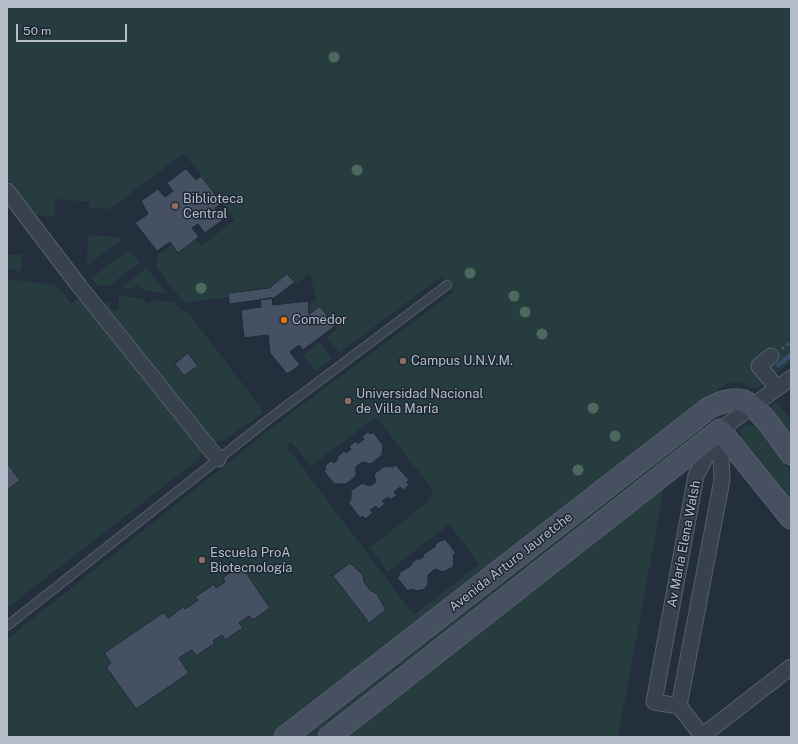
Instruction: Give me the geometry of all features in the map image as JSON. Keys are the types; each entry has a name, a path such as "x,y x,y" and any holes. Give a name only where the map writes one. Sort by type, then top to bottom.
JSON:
{"main road":[{"name":"Avenida Arturo Jauretche","path":"285,737 709,408 731,400 748,404"},
{"path":"748,404 791,454"},
{"path":"720,430 791,518"},
{"name":"Avenida Arturo Jauretche","path":"329,737 720,430"}],"street":[{"path":"7,191 80,287 218,459"},
{"path":"772,356 759,366 777,388"},
{"path":"748,404 777,388 791,378"},
{"name":"Avenida Arturo Jauretche","path":"720,430 748,404"},
{"name":"Av María Elena Walsh","path":"720,430 722,480 679,706 654,702 696,476 720,430"},
{"path":"679,706 703,736 791,667"}],"lane":[{"path":"7,626 218,459 447,285"}],"green space":[{"name":"Universidad Nacional de Villa María","path":"7,7 791,7 791,362 758,387 750,387 736,382 725,385 271,737 7,737 7,639 286,417 453,292 441,277 339,353 326,338 337,329 320,306 309,314 309,305 316,300 310,273 296,284 287,274 269,288 228,293 228,297 184,303 157,268 157,255 172,245 178,253 196,239 201,246 235,220 184,153 110,209 90,208 90,202 56,199 54,217 35,215 7,179","holes":["376,417 433,490 430,500 370,548 388,572 449,524 479,564 414,615 286,446 291,442 311,466"]},
{"path":"89,235 120,237 122,240 86,266"},
{"path":"129,250 140,262 109,286 97,285 91,278"},
{"path":"8,254 22,255 21,271 7,269"},
{"path":"147,268 168,294 143,290 139,285 133,289 121,288"},
{"path":"7,279 56,285 71,303 80,297 200,448 201,454 199,459 7,608"},
{"path":"119,296 142,298 147,304 153,300 174,302 181,311 187,311 264,412 223,441 217,442 212,440 104,303 110,302 111,310 119,310"},
{"path":"320,342 332,359 316,371 303,355"},
{"path":"776,402 791,420 791,438 770,411 771,406"},
{"path":"747,424 755,426 791,472 791,501 741,438 740,429"},
{"path":"700,426 705,429 704,435 314,737 297,737"},
{"path":"665,483 618,737 340,737"}],"building":[{"path":"186,169 196,180 201,176 222,203 215,208 224,219 205,233 198,224 192,228 199,237 178,253 170,242 157,251 135,223 148,214 141,201 158,189 165,197 173,191 167,183"},
{"path":"287,274 295,282 274,298 229,304 228,293 269,288"},
{"path":"272,298 273,305 308,301 309,314 320,306 335,326 303,350 299,345 290,352 300,365 287,374 270,353 268,335 244,338 241,310 261,307 260,300"},
{"path":"188,353 198,366 184,376 175,364"},
{"path":"368,432 371,434 373,432 383,445 382,455 371,464 362,462 356,467 356,476 346,484 334,484 324,471 326,469 325,466 331,461 334,463 338,459 337,457 344,451 346,453 351,449 349,446 356,441 358,444 364,439 362,437"},
{"path":"7,463 20,480 7,490"},
{"path":"396,465 409,480 407,482 409,485 403,490 400,487 394,492 397,495 390,500 388,497 382,501 385,504 378,509 376,506 370,510 373,513 365,519 363,516 360,518 348,502 351,500 351,491 362,483 370,486 376,482 374,474 385,466 393,467"},
{"path":"445,539 456,553 453,555 453,567 443,572 435,569 428,575 428,584 425,589 418,591 410,589 408,591 397,578 400,575 399,573 412,565 411,564 418,558 419,560 424,556 422,555 436,546 435,545 441,540 442,541"},
{"path":"350,563 363,575 364,582 370,590 377,594 386,610 369,623 333,576"},
{"path":"241,565 270,608 253,620 249,616 239,623 243,628 225,640 222,635 213,641 215,643 196,656 192,650 179,658 189,673 136,709 106,667 111,663 104,653 164,612 168,618 183,607 185,609 198,600 195,597 214,584 216,588 225,582 223,578"}],"waterway":[{"path":"778,365 791,355"}],"place":[{"name":"Biblioteca Central","path":"175,206"},
{"name":"Comedor","path":"284,320"},
{"name":"Campus U.N.V.M.","path":"403,361"},
{"name":"Universidad Nacional de Villa María","path":"348,401"},
{"name":"Escuela ProA Biotecnología","path":"202,560"}]}
